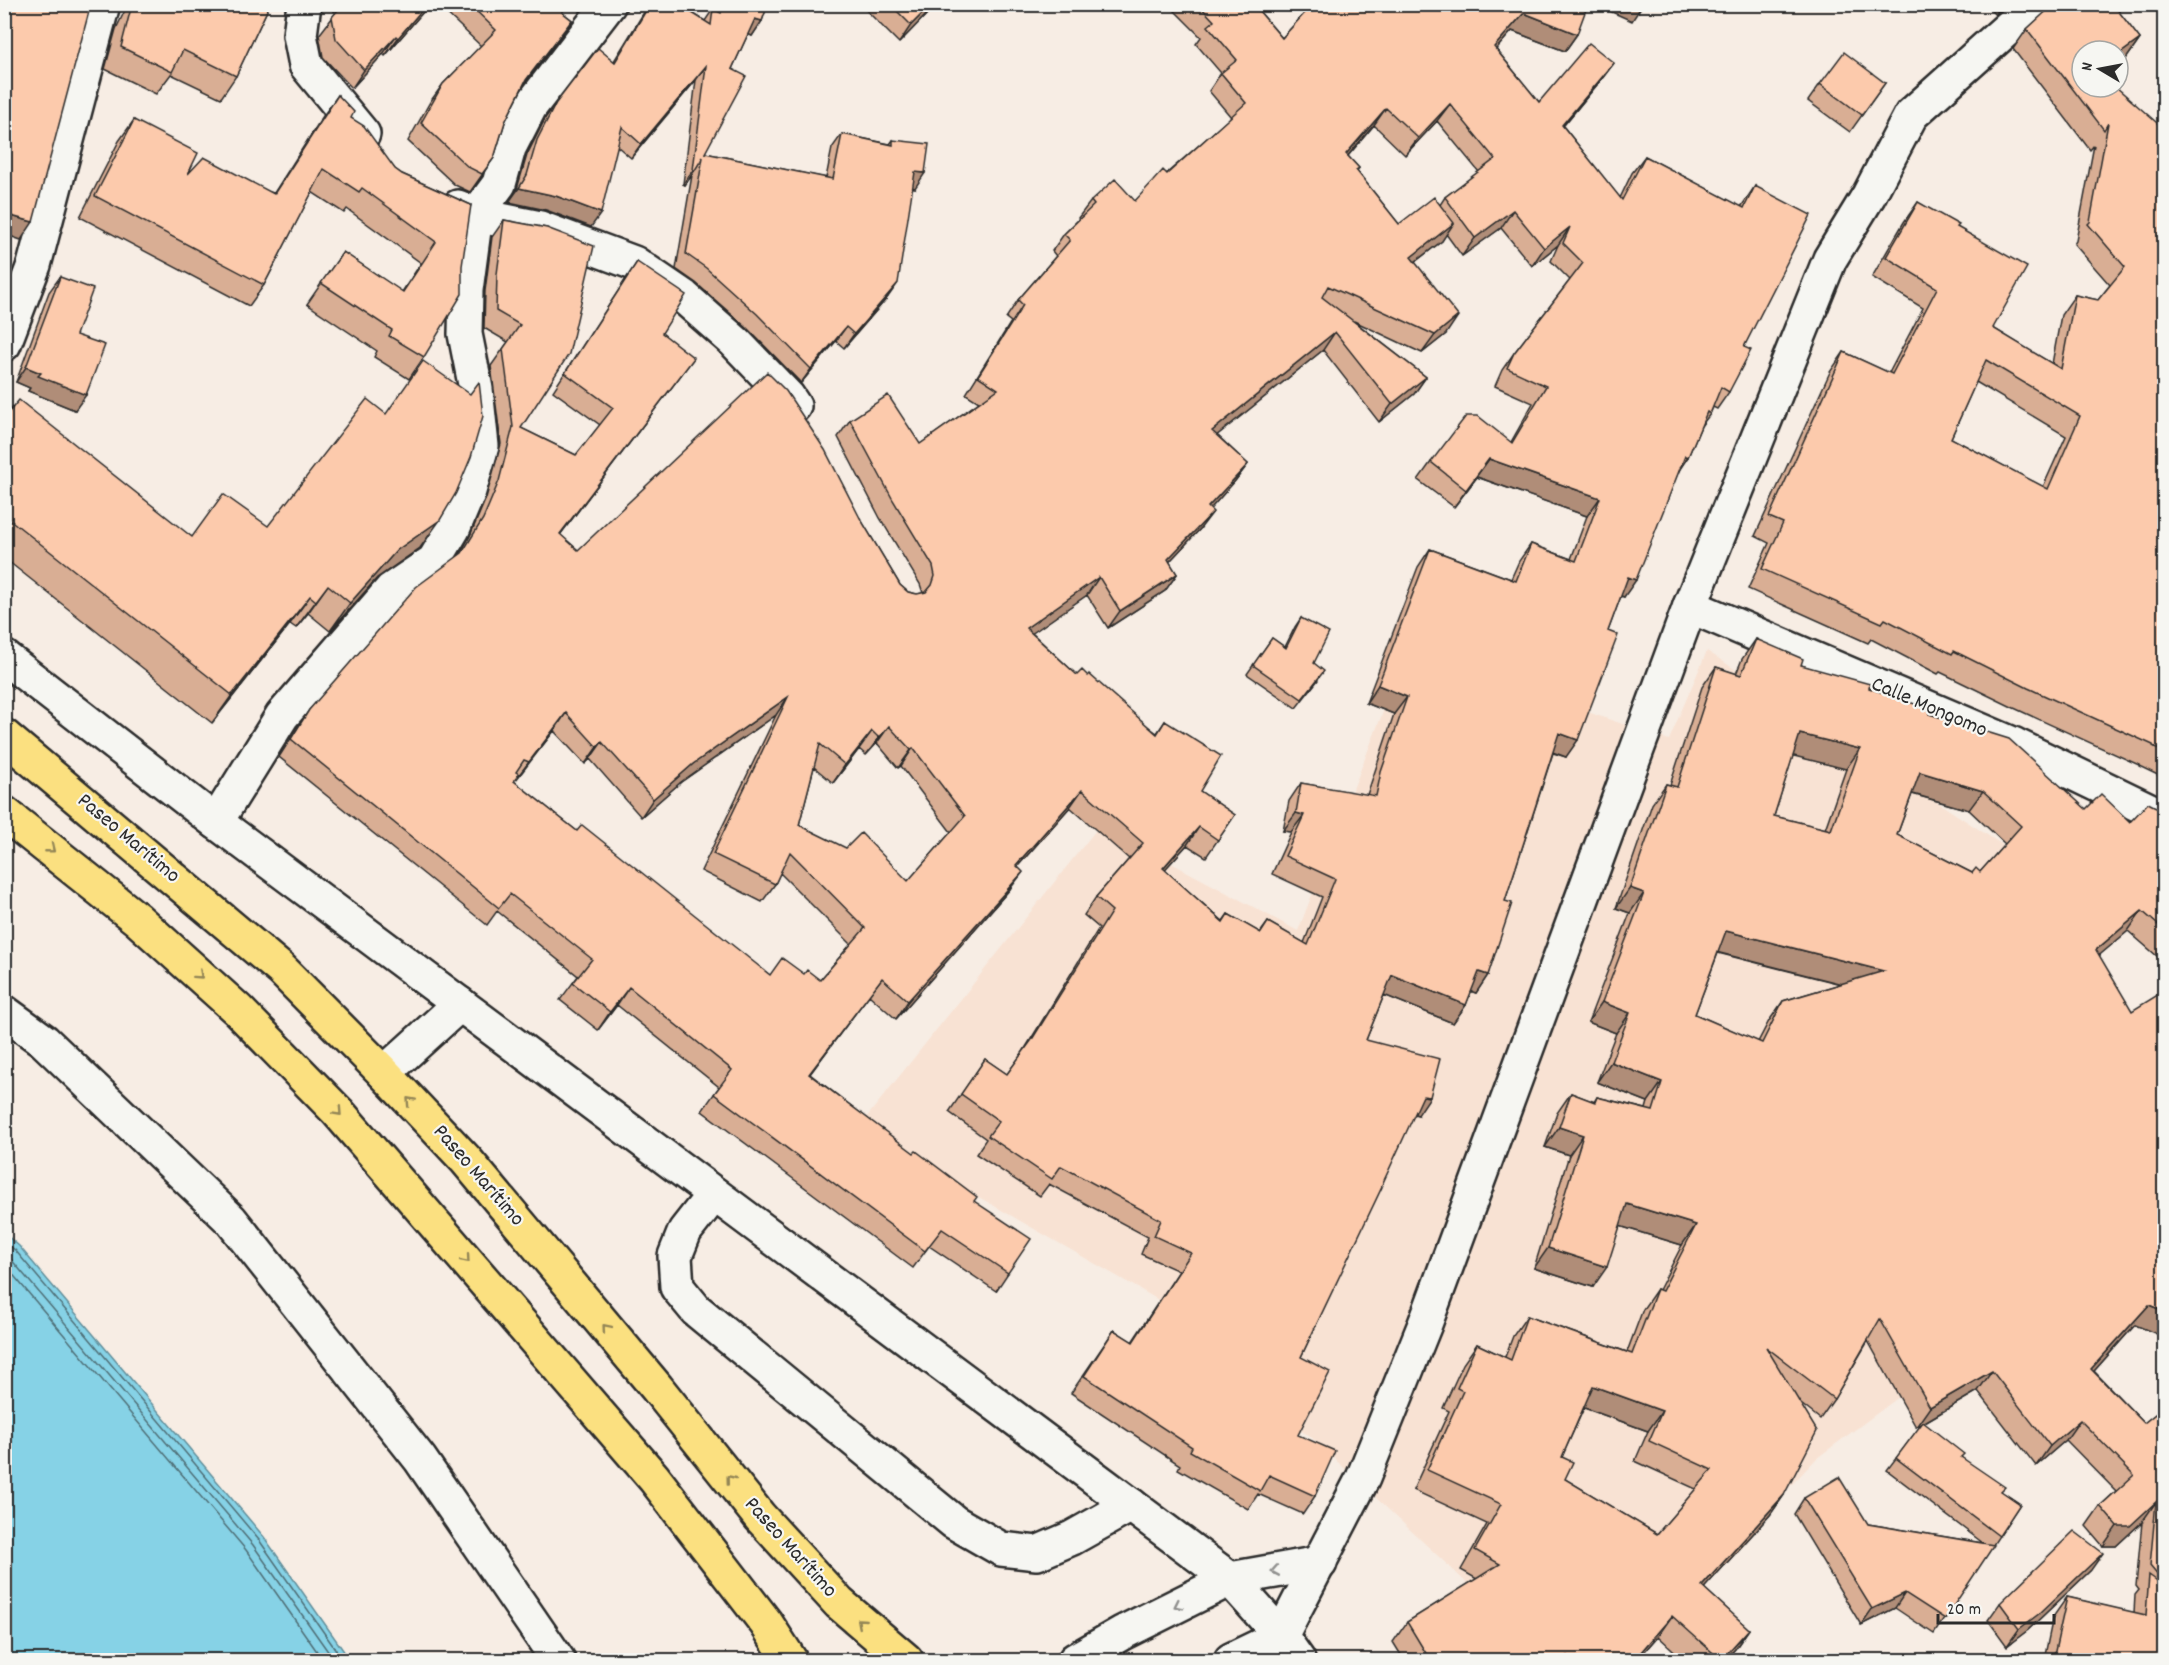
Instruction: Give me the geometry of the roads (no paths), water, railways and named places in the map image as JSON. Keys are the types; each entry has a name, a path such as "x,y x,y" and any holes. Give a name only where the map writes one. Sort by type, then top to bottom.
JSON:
{"main road":[{"name":"Paseo Marítimo","path":"4,736 282,970 384,1073 466,1160 657,1388 760,1516 839,1604 906,1660"},
{"path":"4,813 137,919 230,1002 338,1112 654,1478 766,1623 790,1660"}],"street":[{"path":"4,344 34,266 103,4"},
{"path":"304,4 300,35 306,65 354,122 376,154"},
{"path":"216,822 282,716 391,590 434,561 453,529 469,491 482,446 476,389 465,334 466,290 476,215 499,184 509,148 530,107 609,4"},
{"path":"1290,1648 1320,1563 1364,1478 1425,1324 1690,606 1830,259 1869,195 1911,116 2036,4"},
{"path":"435,197 476,215 540,228 634,263 684,297 735,342 788,397 811,432"},
{"name":"Calle Mongomo","path":"1690,606 2015,745 2164,816"},
{"path":"4,657 216,822 1230,1579 1290,1648"},
{"path":"384,1073 460,1004"},
{"path":"4,1012 44,1041 231,1220 420,1459 558,1660"},
{"path":"714,1194 685,1231 678,1248 675,1256 677,1287 696,1310 954,1522 1001,1549 1037,1553 1072,1538 1131,1505"},
{"path":"1075,1660 1122,1633 1230,1579 1320,1563"},
{"path":"1231,1660 1290,1648"}],"water":[{"path":"5,1234 19,1246 264,1537 350,1660 5,1660"}]}
